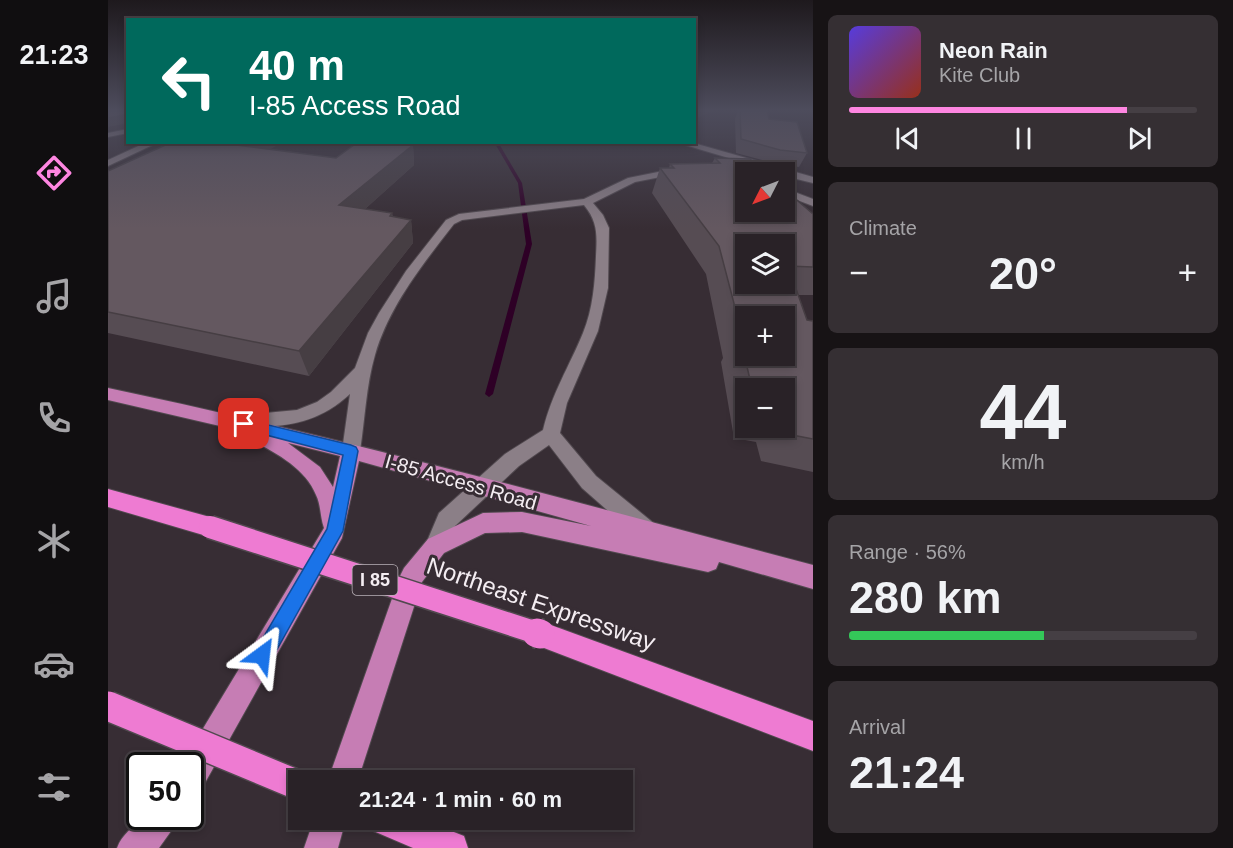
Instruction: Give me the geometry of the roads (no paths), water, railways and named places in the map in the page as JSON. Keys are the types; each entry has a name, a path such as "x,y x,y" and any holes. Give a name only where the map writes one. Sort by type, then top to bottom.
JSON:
{"highway":[{"name":"Northeast Expressway","path":"108,498 210,526 540,634 813,736"},
{"path":"108,706 288,781"},
{"path":"409,830 452,848"}],"main road":[{"name":"I-85 Access Road","path":"108,394 223,419 351,451 482,489 813,577"},
{"path":"223,419 277,445 306,466 325,491 334,531"},
{"path":"204,755 334,531 351,451"},
{"path":"346,770 412,576 436,546 483,523 522,522 813,582"},
{"path":"133,848 152,830"},
{"path":"321,848 327,830"}],"street":[{"path":"108,163 137,150"},
{"path":"706,150 749,162"},
{"path":"351,451 362,371 379,328 396,295 449,224 459,217 587,202 631,179 648,175 689,172"},
{"path":"795,175 813,180"},
{"path":"795,196 813,203"},
{"path":"436,546 447,519 512,460 551,434 558,403 591,332 601,288 603,228 598,215 587,202"},
{"path":"223,419 275,419 308,414 339,395 362,371"},
{"path":"551,434 589,482 650,533"}],"waterway":[{"path":"489,394 529,244 520,183 500,150"}]}
